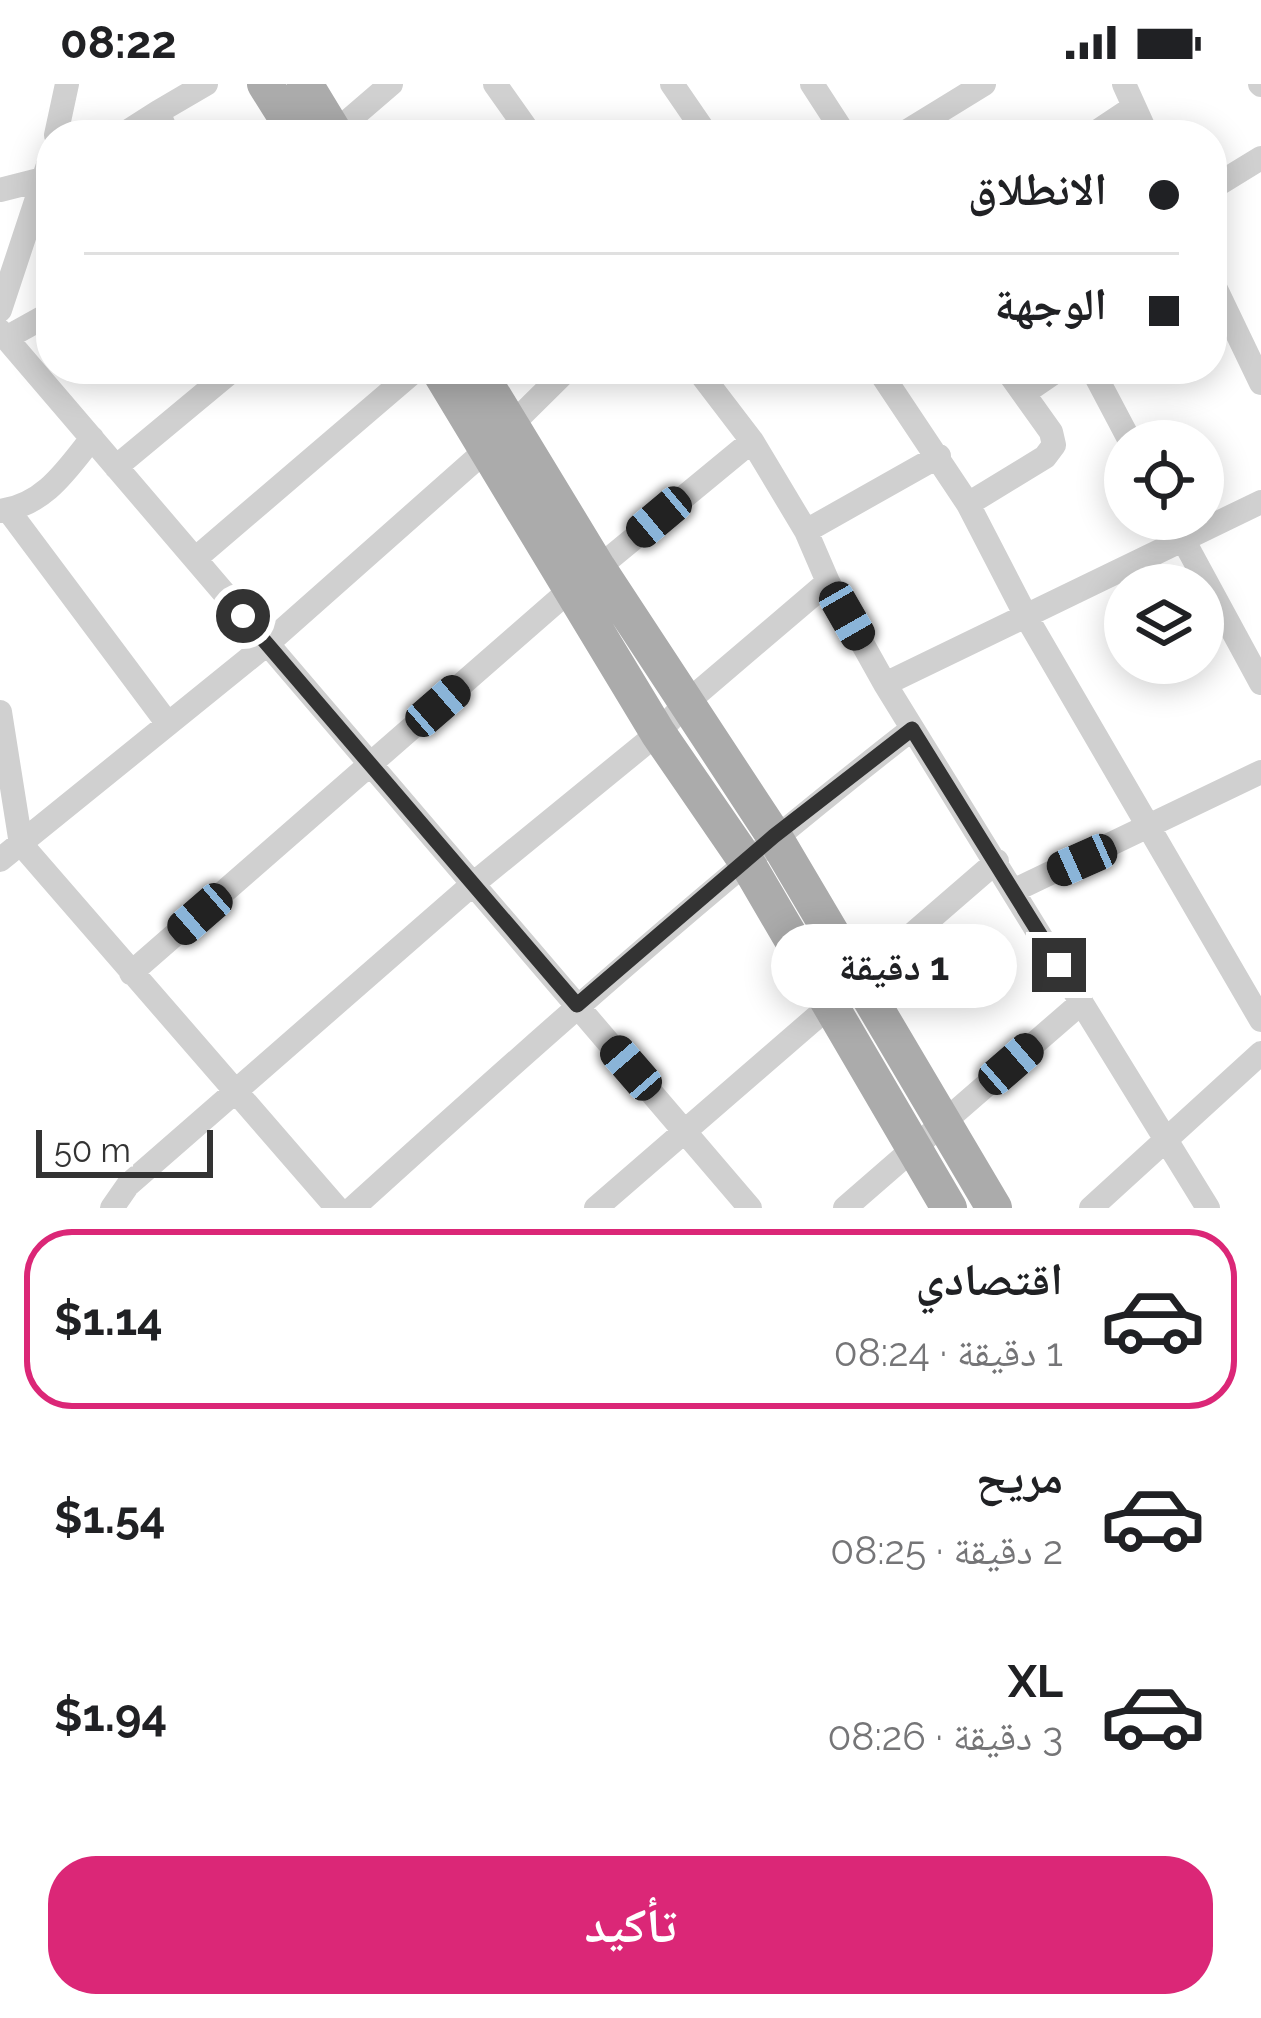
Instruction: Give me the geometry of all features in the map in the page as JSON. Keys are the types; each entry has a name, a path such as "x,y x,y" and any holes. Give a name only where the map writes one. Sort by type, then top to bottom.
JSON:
{"main road":[{"path":"266,84 288,120"},
{"path":"305,84 327,120"},
{"path":"447,384 485,451 686,703 774,836 913,1149 949,1208"},
{"path":"486,384 510,423 658,733 746,861 941,1124 994,1208"}],"street":[{"path":"166,120 206,84"},
{"path":"351,120 391,84"},
{"path":"495,84 520,120"},
{"path":"672,84 697,120"},
{"path":"812,84 835,120"},
{"path":"925,120 984,84"},
{"path":"60,120 69,87"},
{"path":"1106,120 1129,95"},
{"path":"1227,179 1261,158"},
{"path":"0,190 36,177"},
{"path":"0,310 36,209"},
{"path":"1227,312 1261,383"},
{"path":"36,320 3,335 36,373"},
{"path":"45,384 750,1208"},
{"path":"116,467 216,384"},
{"path":"195,559 399,384"},
{"path":"0,860 268,644 485,451 552,384"},
{"path":"708,384 752,442 806,531 828,582 885,684 1208,1208"},
{"path":"889,384 968,504 1028,618 1261,1020"},
{"path":"968,504 1052,450 1051,432 1017,384"},
{"path":"1024,393 1037,384"},
{"path":"1100,384 1119,420"},
{"path":"92,438 49,490 32,502 4,510 168,724"},
{"path":"131,973 585,578 752,442"},
{"path":"806,531 939,456"},
{"path":"1224,514 1261,502"},
{"path":"885,684 1028,618 1161,540"},
{"path":"1183,540 1261,683"},
{"path":"112,1208 128,1185 828,582"},
{"path":"0,712 21,844 337,1208"},
{"path":"353,1208 577,1005 774,836 912,729"},
{"path":"1015,890 1261,772"},
{"path":"596,1208 997,861"},
{"path":"844,1208 1081,1003"},
{"path":"1091,1208 1261,1053"}],"route":[{"path":"243,616 577,1005 774,836 912,729 1059,965"}]}
